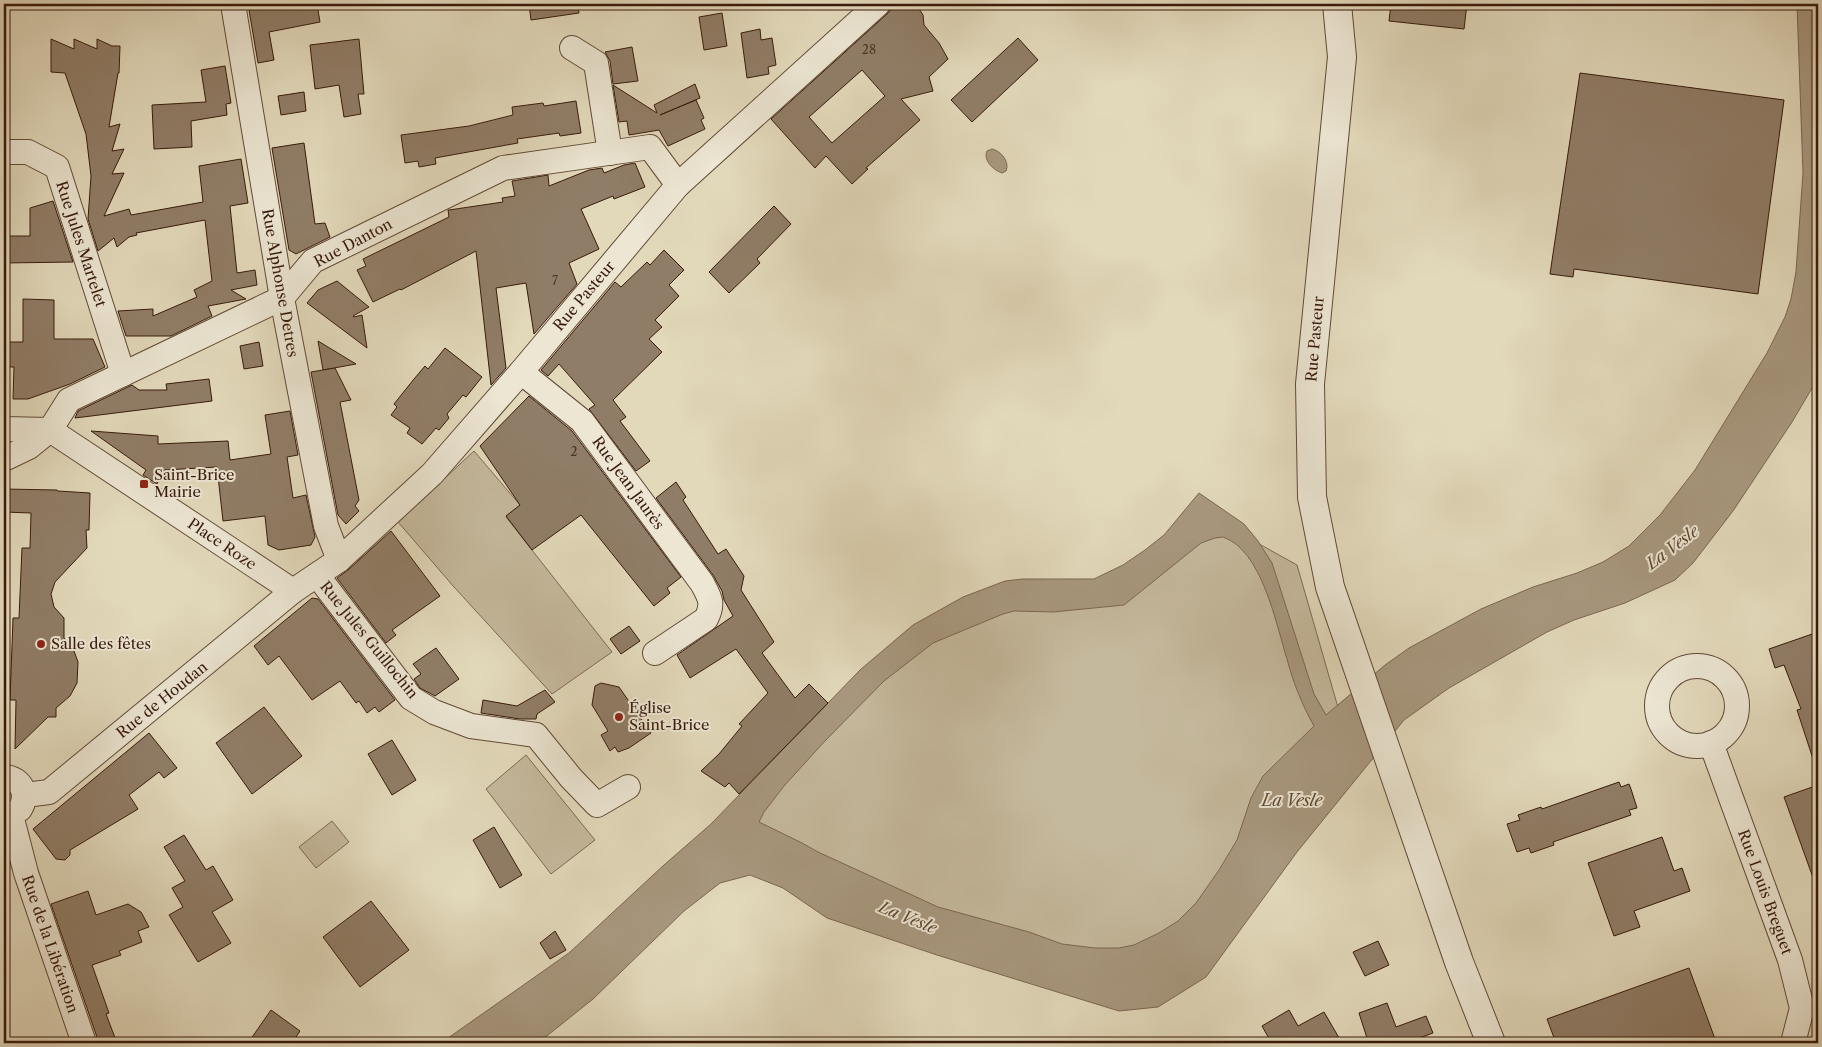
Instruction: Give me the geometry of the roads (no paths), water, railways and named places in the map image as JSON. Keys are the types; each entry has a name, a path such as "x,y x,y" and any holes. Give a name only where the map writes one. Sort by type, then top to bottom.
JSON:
{"street":[{"name":"Rue Alphonse Detres","path":"233,4 282,298 326,526 339,560"},
{"name":"Rue Pasteur","path":"293,591 339,560 432,474 521,372 678,185 878,4"},
{"name":"Rue Pasteur","path":"1337,4 1342,56 1310,384 1312,497 1330,587 1460,962 1491,1043"},
{"path":"572,48 596,63 610,153"},
{"name":"Rue Danton","path":"50,430 68,400 282,298 314,261 503,168 650,147 678,185"},
{"name":"Rue Jules Martelet","path":"4,152 28,152 56,167 123,374"},
{"name":"Rue Jean Jaurès","path":"521,372 582,421 702,583 711,600 710,612 706,619 655,653"},
{"path":"4,429 50,430"},
{"path":"4,459 29,447 50,430"},
{"name":"Place Roze","path":"50,430 293,591"},
{"name":"Rue Jules Guillochin","path":"317,575 411,698 434,712 471,726 536,735 571,778 597,805 628,787"},
{"name":"Rue de Houdan","path":"25,795 49,792 293,591"},
{"name":"Rue Louis Breguet","path":"1711,743 1790,960 1802,1008 1793,1043"},
{"path":"4,777 15,779 25,795 22,808 6,816"},
{"name":"Rue de la Libération","path":"6,816 14,864 84,1043"}],"water":[{"name":"La Vesle","path":"1797,4 1818,4 1818,378 1792,422 1733,511 1693,563 1675,580 1625,603 1574,620 1547,632 1449,688 1404,720 1297,852 1206,977 1158,1007 1119,1011 937,955 827,918 783,888 750,875 720,883 684,911 593,999 538,1043 441,1043 569,953 711,824 860,670 913,625 963,597 1005,581 1023,579 1094,579 1123,565 1164,535 1199,493 1244,524 1272,563 1314,694 1326,715 1385,665 1409,648 1481,609 1533,587 1577,573 1603,562 1629,546 1660,515 1695,470 1767,353 1785,317 1791,299 1796,272 1803,173","holes":["1223,537 1236,545 1248,557 1266,590 1289,668 1314,726 1263,776 1251,798 1237,840 1196,903 1178,921 1159,933 1134,945 1119,948 1095,948 1062,944 1029,932 938,907 818,852 759,822 764,812 784,786 824,742 884,681 933,643 1014,611 1053,612 1124,605 1201,543"]},
{"path":"992,149 1004,157 1007,164 1006,171 999,172 992,167 986,158 987,151"}],"place":[{"name":"Saint-Brice Mairie","path":"144,484"},
{"name":"Salle des fêtes","path":"41,644"},
{"name":"Église Saint-Brice","path":"619,717"}]}
